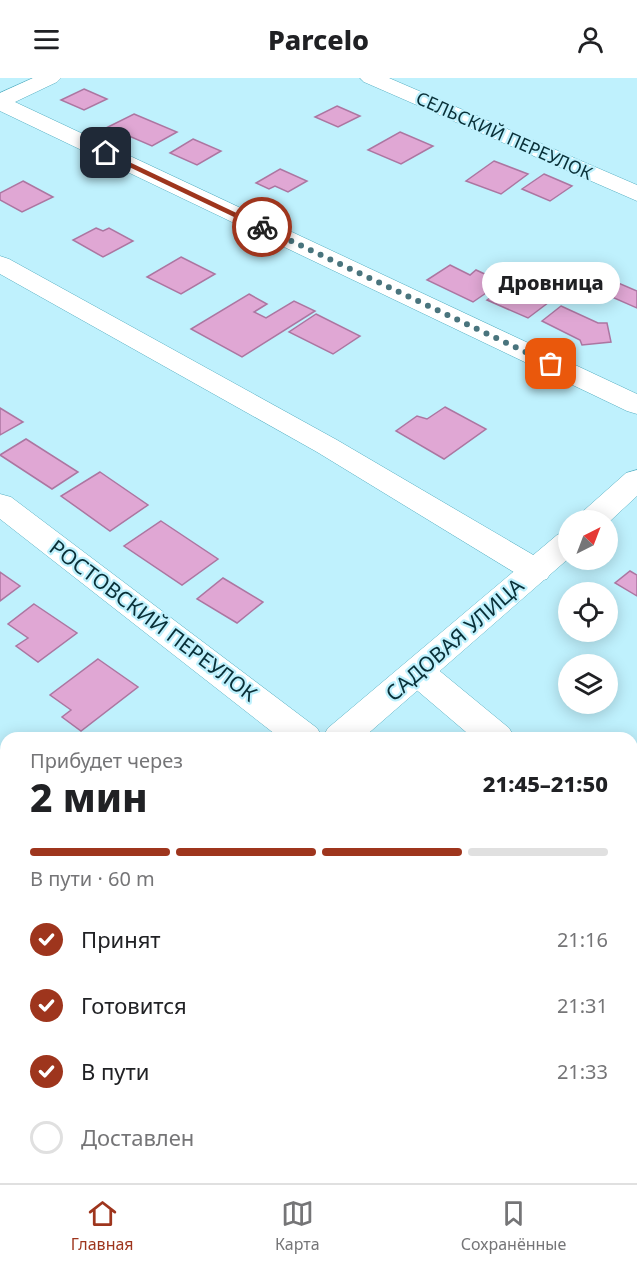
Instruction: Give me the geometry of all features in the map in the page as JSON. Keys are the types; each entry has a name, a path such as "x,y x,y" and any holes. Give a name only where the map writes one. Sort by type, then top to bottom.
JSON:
{"street":[{"path":"0,102 50,78"},
{"name":"СЕЛЬСКИЙ ПЕРЕУЛОК","path":"371,78 637,194"},
{"path":"0,102 637,405"},
{"path":"0,264 327,446 536,571"},
{"path":"603,510 637,480"},
{"name":"РОСТОВСКИЙ ПЕРЕУЛОК","path":"0,504 297,732"},
{"name":"САДОВАЯ УЛИЦА","path":"347,732 558,551"},
{"path":"418,672 490,732"}],"building":[{"path":"84,89 107,99 84,110 61,100"},
{"path":"337,106 360,116 338,127 315,117"},
{"path":"134,114 177,132 152,146 108,127"},
{"path":"400,132 433,146 401,164 368,150"},
{"path":"193,139 221,151 197,165 170,153"},
{"path":"494,161 528,174 501,194 466,181"},
{"path":"280,169 307,181 288,192 275,186 269,189 256,183"},
{"path":"544,174 572,186 550,201 522,189"},
{"path":"23,181 53,197 22,212 0,200 0,193"},
{"path":"96,228 103,231 109,228 133,241 103,257 73,240"},
{"path":"181,257 215,274 181,294 147,277"},
{"path":"450,265 470,275 476,270 502,282 473,302 427,280"},
{"path":"533,267 573,284 528,318 487,300"},
{"path":"602,276 637,291 637,308 587,286"},
{"path":"249,294 267,304 254,312 266,318 294,301 315,311 242,357 191,329"},
{"path":"561,306 598,323 607,323 611,342 582,345 580,340 542,321"},
{"path":"316,314 360,336 333,354 289,332"},
{"path":"445,407 486,429 444,459 396,431 417,416 427,419"},
{"path":"0,408 23,422 0,435"},
{"path":"26,439 78,472 52,489 0,455"},
{"path":"100,472 148,505 110,531 61,496"},
{"path":"161,521 218,559 182,585 124,546"},
{"path":"630,571 637,575 637,596 618,585 616,582"},
{"path":"0,572 20,586 0,601"},
{"path":"223,578 263,602 237,623 197,599"},
{"path":"34,604 77,633 38,662 16,646 28,638 8,624"},
{"path":"98,659 138,687 81,731 62,717 71,710 50,695"}],"way so far":[{"path":"262,227 551,364"}],"place":[{"name":"Дровница","path":"551,364"}],"route":[{"path":"106,153 262,227"}]}
